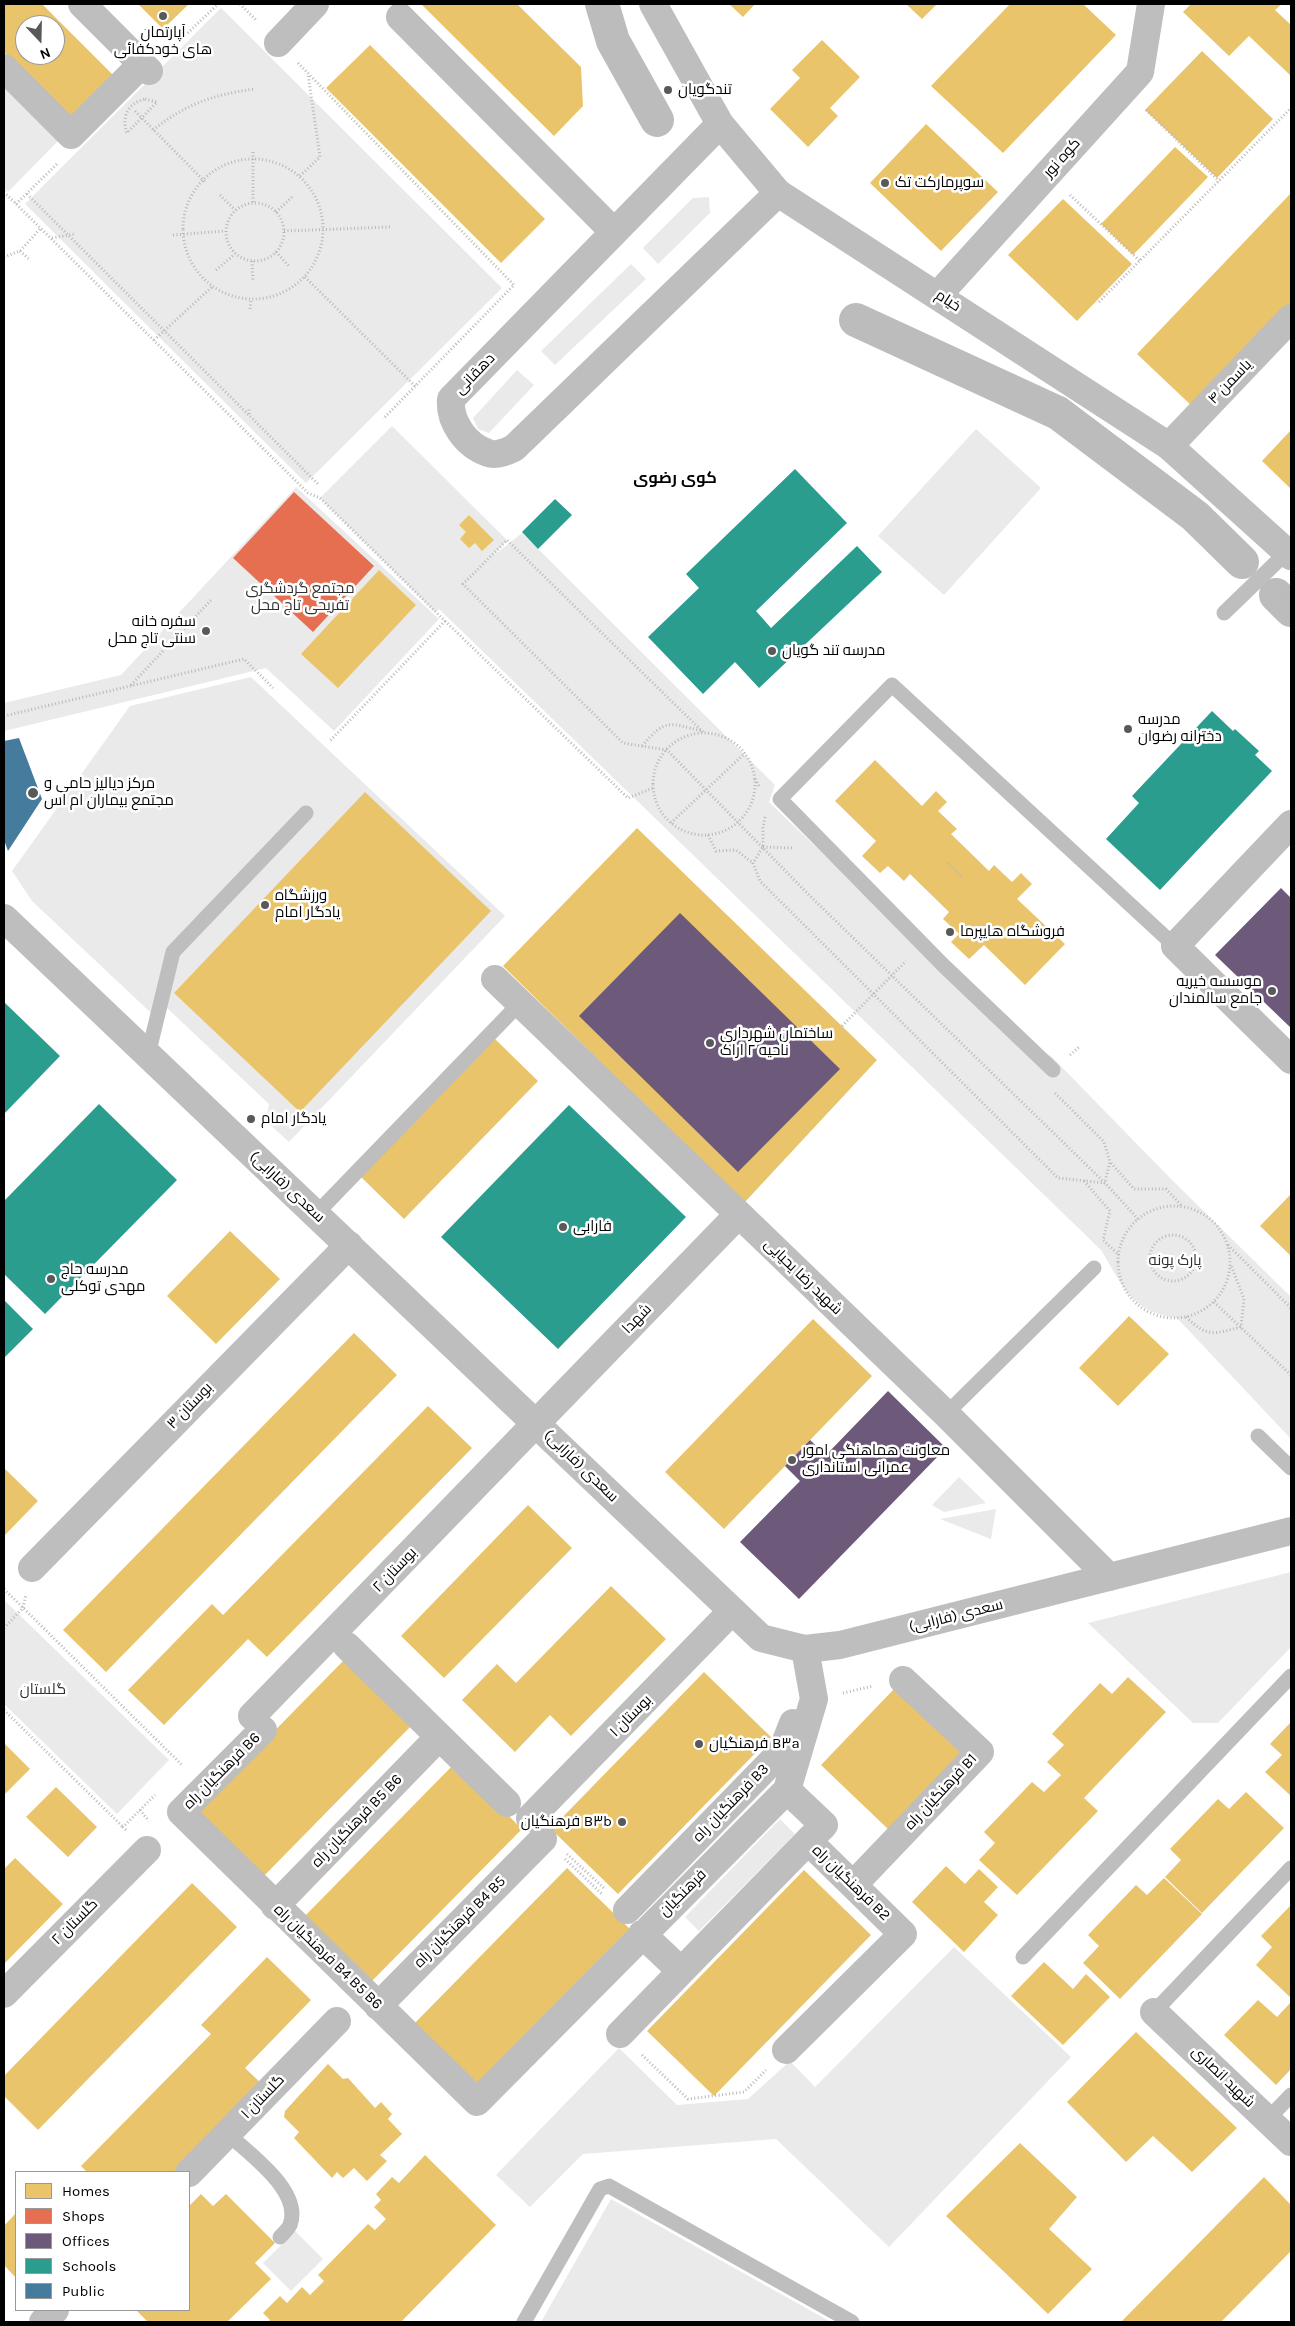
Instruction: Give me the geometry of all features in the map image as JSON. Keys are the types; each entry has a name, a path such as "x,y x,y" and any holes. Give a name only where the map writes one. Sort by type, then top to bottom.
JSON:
{"street":[{"path":"4,68 71,135 145,67 82,4"},
{"path":"278,43 315,4"},
{"name":"خیام","path":"653,4 720,124 778,193 1169,446 1289,554"},
{"name":"کوه نور","path":"938,295 1140,72 1151,4"},
{"path":"400,17 614,232"},
{"name":"دهقانی","path":"720,124 452,398 450,410 454,423 467,440 488,453 503,453 514,448 778,193"},
{"name":"یاسمن ۴","path":"1169,446 1291,318"},
{"path":"1291,824 1175,946 1291,1060"},
{"name":"سعدی (فارابی)","path":"4,918 536,1422 731,1612 761,1638 805,1649 840,1645 1291,1531"},
{"name":"شهید رضا یحیایی","path":"495,979 946,1414 1109,1577"},
{"name":"شهدا","path":"536,1422 738,1215"},
{"name":"بوستان ۳","path":"32,1568 349,1245"},
{"name":"بوستان ۲","path":"258,1723 536,1422"},
{"name":"بوستان ۱","path":"546,1836 731,1612"},
{"path":"347,1646 507,1804"},
{"name":"فرهنگیان","path":"477,2102 787,1790 812,1689 805,1649"},
{"name":"فرهنگیان راه B1","path":"853,1885 980,1752 903,1680"},
{"name":"فرهنگیان راه B3","path":"618,1905 782,1751 812,1689"},
{"name":"فرهنگیان راه B6","path":"181,1812 258,1723"},
{"name":"فرهنگیان راه B5 B6","path":"275,1906 439,1737"},
{"path":"787,1790 824,1825 808,1841"},
{"name":"فرهنگیان راه B4 B5 B6","path":"181,1812 477,2102"},
{"name":"فرهنگیان راه B4 B5","path":"378,2006 546,1836"},
{"name":"فرهنگیان راه B2","path":"620,2034 808,1841 903,1934 786,2050"},
{"name":"گلستان ۲","path":"4,1994 147,1850"},
{"path":"642,1934 681,1971"},
{"name":"شهید انصاری","path":"1154,2012 1291,2142"},
{"name":"گلستان ۱","path":"190,2171 337,2021"},
{"path":"43,2322 54,2311"}],"lane":[{"path":"1224,613 1289,554"},
{"path":"1053,1070 924,945 780,799 892,684 1175,946"},
{"path":"148,1055 173,952 306,813"},
{"path":"316,1214 520,1003"},
{"path":"946,1414 1094,1268"},
{"path":"1258,1436 1291,1468"},
{"path":"1023,1957 1291,1676"},
{"path":"1154,2012 1291,1868"},
{"path":"1268,2120 1291,2095"},
{"path":"227,2133 279,2181 290,2200 290,2224 280,2237"},
{"path":"524,2322 600,2188 609,2186 852,2322"}],"path":[{"path":"240,4 514,285 383,419"},
{"path":"300,176 320,157 308,74"},
{"path":"153,130 185,107 218,95 254,89"},
{"path":"1125,89 1219,181"},
{"path":"131,107 204,181"},
{"path":"1099,302 1291,108"},
{"path":"253,150 253,202"},
{"path":"254,158 278,163 300,176 320,205 324,229 319,255 305,277 296,285 274,296 251,300 224,294 212,287 195,270 184,247 182,235 184,211 195,189 226,164 254,158"},
{"path":"1048,174 1140,261"},
{"path":"4,192 308,493 320,498 628,798 653,788"},
{"path":"27,194 318,484"},
{"path":"220,195 235,210"},
{"path":"276,212 292,197"},
{"path":"247,203 262,203 280,217 284,231 283,239 276,252 269,258 252,261 235,254 226,239 225,231 226,223 235,210 247,203"},
{"path":"284,231 391,226"},
{"path":"4,257 20,250 41,228"},
{"path":"173,235 225,231"},
{"path":"52,238 75,234"},
{"path":"20,250 30,260"},
{"path":"276,252 289,266"},
{"path":"216,270 235,254"},
{"path":"252,261 253,282"},
{"path":"305,277 415,386"},
{"path":"154,340 212,287"},
{"path":"250,309 251,300"},
{"path":"249,407 249,415"},
{"path":"702,732 507,540 463,584 623,743 667,750 1105,1183 1138,1219"},
{"path":"131,686 211,600"},
{"path":"330,741 445,621"},
{"path":"4,716 244,659 274,688"},
{"path":"642,746 657,729 670,723 702,732 732,741 745,753 752,766 755,792 746,814 738,822 719,833 708,835 695,834 671,823 662,813 656,801 653,788 654,774 659,761 667,750 676,742 702,732"},
{"path":"671,823 745,753"},
{"path":"708,835 716,852 736,850 753,863 760,881 1058,1178 1105,1183"},
{"path":"753,863 763,847"},
{"path":"948,863 963,878"},
{"path":"842,1026 924,945"},
{"path":"1110,1162 1134,1189 1166,1189 1182,1206"},
{"path":"1084,1180 1110,1211 1104,1240 1119,1255"},
{"path":"1231,1264 1223,1291 1214,1302 1201,1312 1186,1317 1158,1316 1141,1307 1127,1294 1121,1282 1118,1268 1119,1255 1128,1230 1138,1219 1151,1211 1166,1207 1182,1206 1198,1211 1212,1220 1222,1233 1227,1244 1231,1264 1244,1299 1241,1327"},
{"path":"1170,1235 1178,1236 1190,1243 1197,1256 1196,1263 1193,1271 1181,1280 1166,1280 1153,1271 1150,1255 1157,1241 1170,1235"},
{"path":"1227,1244 1291,1308"},
{"path":"1214,1302 1291,1376"},
{"path":"1186,1317 1200,1330 1212,1334 1241,1327"},
{"path":"4,1589 184,1766 177,1773"},
{"path":"4,1628 23,1608"},
{"path":"812,1689 903,1680"},
{"path":"4,1710 147,1850"},
{"path":"123,1827 158,1791"},
{"path":"546,1836 618,1905"},
{"path":"546,1836 618,1905"},
{"path":"620,2034 688,2099 744,2092 786,2050"}],"green space":[{"path":"221,8 502,288 306,483 25,204"},
{"path":"4,83 60,139 8,192 4,188"},
{"path":"709,197 710,213 658,264 643,248 693,198"},
{"path":"631,264 646,279 555,365 541,351"},
{"path":"517,370 534,385 489,433 478,429 473,418"},
{"name":"پارک پونه","path":"392,426 507,540 493,556 522,533 775,785 769,802 1042,1063 1050,1055 1173,1181 1291,1297 1291,1439 1177,1318 1161,1315 1149,1310 1130,1295 1101,1250 439,609 435,612 320,498"},
{"path":"976,429 1041,488 944,595 878,536"},
{"name":"مجتمع گردشگری تفریحی تاج محل","path":"296,487 439,619 334,731 266,668 4,731 4,703 121,675"},
{"name":"ورزشگاه یادگار امام","path":"251,677 505,916 289,1142 266,1121 269,1104 167,1008 150,1012 32,901 12,871 130,706"},
{"path":"959,1477 986,1503 944,1512 932,1505"},
{"path":"996,1509 991,1539 940,1519"},
{"path":"1291,1572 1291,1647 1218,1723 1193,1723 1088,1623"},
{"name":"گلستان","path":"4,1600 169,1760 117,1814 4,1704"},
{"path":"780,1819 795,1834 699,1931 685,1917"},
{"path":"954,1947 1071,2057 889,2247 776,2139 583,2154 530,2207 496,2175 619,2048 677,2105 748,2099 790,2061 815,2087"},
{"path":"611,2199 831,2322 541,2322"},
{"path":"295,2231 323,2259 291,2291 263,2263"}],"building: Homes":[{"path":"4,4 42,4 53,15 15,15 15,63 4,52"},
{"name":"آپارتمان های خودکفائی","path":"138,4 189,4 163,29"},
{"path":"421,4 517,4 581,67 583,106 554,136"},
{"path":"729,4 755,4 743,17"},
{"path":"906,4 937,4 922,19"},
{"path":"1010,4 1083,4 1116,35 1003,153 931,86"},
{"path":"1191,4 1282,4 1275,10 1291,25 1291,76 1249,36 1229,56 1183,12"},
{"path":"65,27 115,77 72,120 17,65 65,65"},
{"path":"822,40 860,77 830,108 838,116 808,147 770,109 800,78 792,70"},
{"path":"370,45 545,219 501,263 326,88"},
{"path":"1202,51 1273,119 1217,178 1145,110"},
{"path":"926,124 998,192 941,251 870,183"},
{"path":"1175,147 1208,177 1133,255 1101,224"},
{"path":"1291,193 1291,304 1193,407 1137,354"},
{"path":"1063,199 1132,264 1077,321 1008,255"},
{"path":"1291,430 1291,489 1262,461"},
{"path":"469,515 494,540 482,551 475,543 469,548 460,539 466,532 459,525"},
{"path":"379,570 416,605 338,688 301,654"},
{"path":"875,760 922,806 936,791 947,802 938,811 957,829 951,834 989,871 994,865 1012,882 1021,873 1032,884 1017,899 1065,944 1025,985 984,945 969,959 951,942 959,934 943,919 949,912 910,874 904,881 888,866 880,873 862,856 876,841 835,801"},
{"path":"365,792 491,911 300,1112 174,993"},
{"path":"637,828 877,1060 744,1203 503,966"},
{"path":"495,1039 538,1081 404,1219 361,1177"},
{"path":"1291,1194 1291,1256 1260,1226"},
{"path":"230,1231 280,1279 216,1344 167,1296"},
{"path":"1129,1316 1169,1354 1118,1406 1079,1368"},
{"path":"813,1319 872,1376 724,1529 665,1472"},
{"path":"354,1333 397,1375 106,1672 63,1630"},
{"path":"428,1406 472,1448 267,1657 248,1639 164,1725 128,1690 212,1604 223,1615"},
{"path":"4,1468 38,1501 4,1536"},
{"path":"528,1505 572,1548 444,1678 401,1636"},
{"path":"611,1586 666,1639 571,1736 550,1715 515,1752 462,1700 497,1664 516,1683"},
{"path":"346,1658 413,1724 260,1880 192,1815"},
{"path":"704,1672 771,1737 618,1894 551,1829"},
{"path":"1128,1677 1166,1712 1084,1798 1098,1811 1017,1895 979,1860 995,1843 984,1832 1032,1782 1044,1792 1061,1775 1047,1762 1064,1745 1052,1734 1100,1683 1112,1694"},
{"path":"894,1689 961,1753 888,1829 821,1765"},
{"path":"1291,1722 1291,1796 1265,1772 1282,1755 1270,1744"},
{"path":"4,1743 30,1769 4,1795"},
{"path":"455,1763 522,1829 368,1985 301,1920"},
{"path":"56,1787 97,1827 68,1857 26,1817"},
{"path":"1246,1792 1284,1828 1202,1913 1165,1877 1181,1860 1170,1849 1218,1799 1229,1809"},
{"path":"15,1858 63,1904 4,1964 4,1869"},
{"path":"946,1866 965,1884 979,1869 998,1887 984,1902 998,1915 964,1952 912,1902"},
{"path":"567,1868 630,1929 474,2089 411,2027"},
{"path":"804,1870 871,1935 714,2096 647,2031"},
{"path":"1164,1878 1202,1914 1120,1999 1083,1963 1099,1946 1088,1935 1136,1885 1147,1895"},
{"path":"192,1883 237,1927 38,2130 4,2096 4,2076"},
{"path":"1291,1905 1291,1998 1256,1965 1272,1947 1261,1936"},
{"path":"267,1957 311,2000 245,2068 264,2086 180,2171 86,2171 81,2166 211,2034 201,2025"},
{"path":"1044,1962 1073,1989 1086,1974 1110,1997 1063,2045 1011,1996"},
{"path":"1258,2000 1277,2017 1291,2002 1291,2069 1276,2085 1224,2035"},
{"path":"1136,2032 1237,2128 1192,2172 1153,2136 1126,2162 1067,2102"},
{"path":"328,2064 343,2079 348,2078 375,2108 381,2102 392,2114 388,2119 402,2134 380,2155 387,2161 367,2181 354,2168 343,2178 337,2172 332,2178 294,2138 299,2132 284,2117 285,2111"},
{"path":"1020,2143 1077,2197 1049,2229 1092,2269 1048,2314 946,2216"},
{"path":"425,2155 496,2225 401,2322 268,2322 270,2320 263,2313 280,2296 287,2303 302,2287 310,2295 324,2281 318,2275 368,2224 375,2230 386,2219 374,2207 381,2200 376,2194 392,2177 399,2183"},
{"path":"1264,2177 1291,2205 1291,2251 1221,2322 1121,2322"},
{"path":"201,2194 213,2206 226,2194 275,2243 255,2263 271,2279 227,2322 148,2322 137,2311 190,2311 190,2205"},
{"path":"15,2214 15,2277 4,2265 4,2226"}],"building: Shops":[{"path":"294,492 374,566 313,632 233,558"}],"building: Offices":[{"name":"موسسه خیریه جامع سالمندان","path":"1281,888 1291,898 1291,1028 1215,955"},
{"name":"ساختمان شهرداری ناحیه ۲ اراک","path":"680,913 840,1069 738,1172 579,1016"},
{"name":"معاونت هماهنگی امور عمرانی استانداری","path":"888,1391 946,1448 799,1599 740,1542 800,1481 785,1466 810,1440 826,1455"}],"building: Schools":[{"path":"795,469 847,523 756,611 771,628 857,546 882,572 759,688 735,662 703,694 648,637 699,588 686,574"},
{"path":"555,499 572,515 538,549 522,532"},
{"path":"1212,711 1233,731 1235,729 1259,751 1255,755 1272,771 1160,890 1106,839 1139,803 1132,796"},
{"path":"4,1002 60,1056 4,1114"},
{"name":"مدرسه حاج مهدی توکلی","path":"99,1104 177,1180 45,1314 4,1274 4,1201"},
{"name":"فارابی","path":"569,1105 686,1217 558,1349 441,1237"},
{"path":"4,1300 33,1329 4,1358"}],"building: Public":[{"path":"19,738 42,799 8,851 4,840 4,741"}],"waterway":[{"path":"602,4 613,41 657,120"},
{"path":"856,320 1058,413 1195,516 1242,562"},
{"path":"1276,595 1291,610"}],"place":[{"name":"آپارتمان های خودکفائی","path":"163,16"},
{"name":"تندگویان","path":"668,90"},
{"name":"سوپرمارکت تک","path":"885,183"},
{"name":"سفره خانه سنتی تاج محل","path":"206,631"},
{"name":"مدرسه تند گویان","path":"772,651"},
{"name":"مدرسه دخترانه رضوان","path":"1128,729"},
{"name":"مرکز دیالیز حامی و مجتمع بیماران ام اس","path":"33,793"},
{"name":"ورزشگاه یادگار امام","path":"265,905"},
{"name":"فروشگاه هایپرما","path":"950,932"},
{"name":"موسسه خیریه جامع سالمندان","path":"1272,991"},
{"name":"ساختمان شهرداری ناحیه ۲ اراک","path":"710,1043"},
{"name":"یادگار امام","path":"251,1119"},
{"name":"فارابی","path":"563,1227"},
{"name":"مدرسه حاج مهدی توکلی","path":"51,1279"},
{"name":"معاونت هماهنگی امور عمرانی استانداری","path":"792,1460"},
{"name":"فرهنگیان B۳a","path":"699,1744"},
{"name":"فرهنگیان B۳b","path":"622,1822"}],"district":[{"name":"کوی رضوی","path":"675,478"}]}
